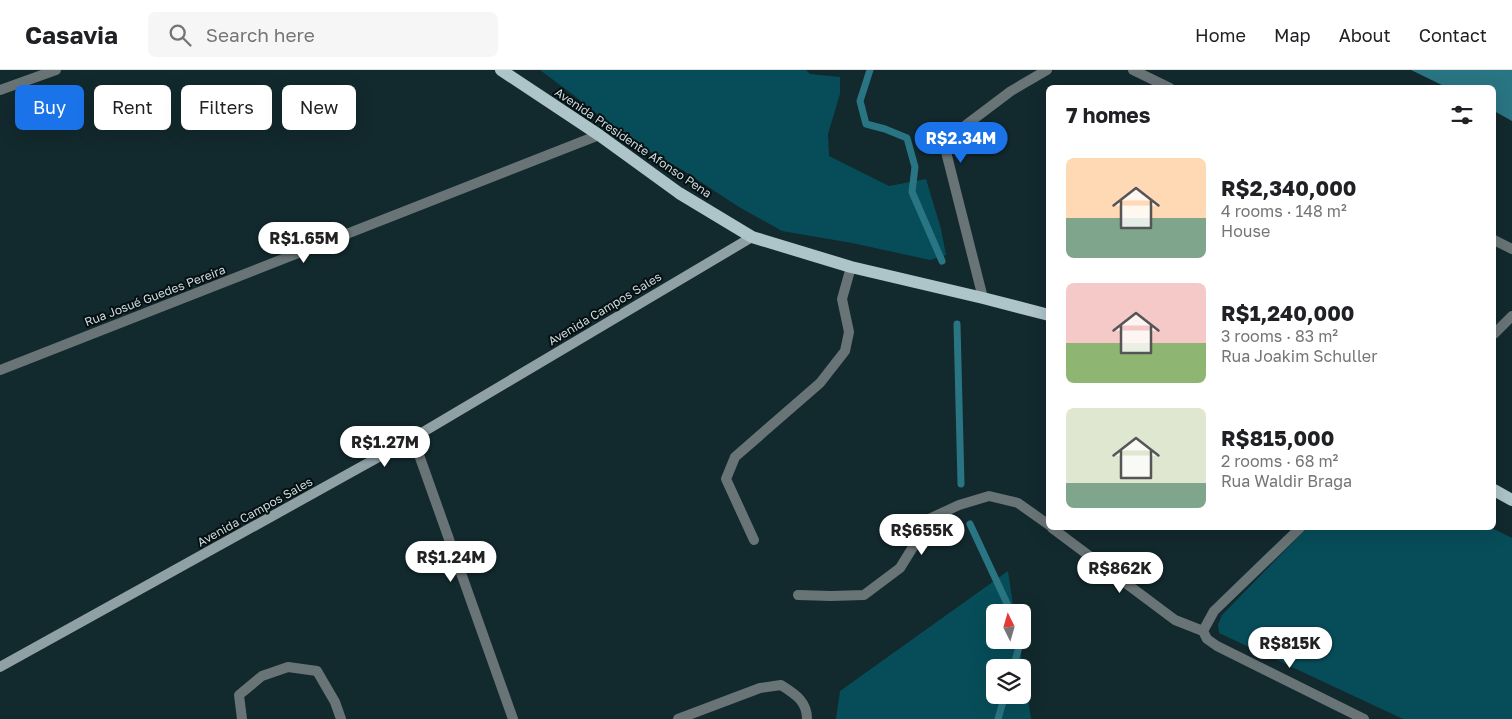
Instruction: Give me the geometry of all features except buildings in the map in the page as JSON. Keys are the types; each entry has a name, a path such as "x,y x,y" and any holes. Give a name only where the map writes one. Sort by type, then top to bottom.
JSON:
{"main road":[{"name":"Avenida Presidente Afonso Pena","path":"501,70 598,135 679,193 752,237 851,267 1046,314"},
{"path":"1496,491 1512,500"}],"street":[{"path":"0,90 56,70"},
{"path":"982,298 944,144 950,137 1011,91 1047,70"},
{"path":"1133,70 1164,85"},
{"name":"Rua Josué Guedes Pereira","path":"0,370 598,135"},
{"name":"Avenida Campos Sales","path":"0,668 413,438 752,237"},
{"path":"1496,241 1512,249"},
{"path":"754,540 726,479 735,457 820,384 845,351 849,332 842,299 851,267"},
{"path":"1496,332 1512,316"},
{"path":"413,438 513,719"},
{"path":"798,595 864,595 900,568 931,518 959,505 989,496 1018,503 1046,523"},
{"path":"1055,530 1175,620 1203,631 1207,639 1217,646 1364,719"},
{"path":"1203,631 1214,611 1298,530"},
{"path":"242,719 239,696 262,676 288,667 317,671 335,702 341,719"},
{"path":"678,719 760,688 781,685 796,695 807,709 807,719"}],"shaded area":[{"path":"540,70 806,70 810,74 840,77 840,94 828,134 829,156 889,186 926,179 941,229 946,255 930,260 852,243 782,231 629,140"},
{"path":"1411,70 1512,70 1512,121 1496,112 1496,85 1442,85"},
{"path":"1305,530 1496,530 1512,538 1512,719 1403,719 1219,633 1218,625 1222,615"},
{"path":"1008,571 1013,604 986,604 986,649 1020,649 1022,659 986,659 986,704 1029,704 1031,719 836,719 840,691"}],"waterway":[{"path":"870,70 860,101 866,124 907,138 915,167 912,192 942,261"},
{"path":"957,324 961,484"},
{"path":"970,524 1007,604"},
{"path":"1016,659 1018,649"},
{"path":"998,719 1002,704"}]}
